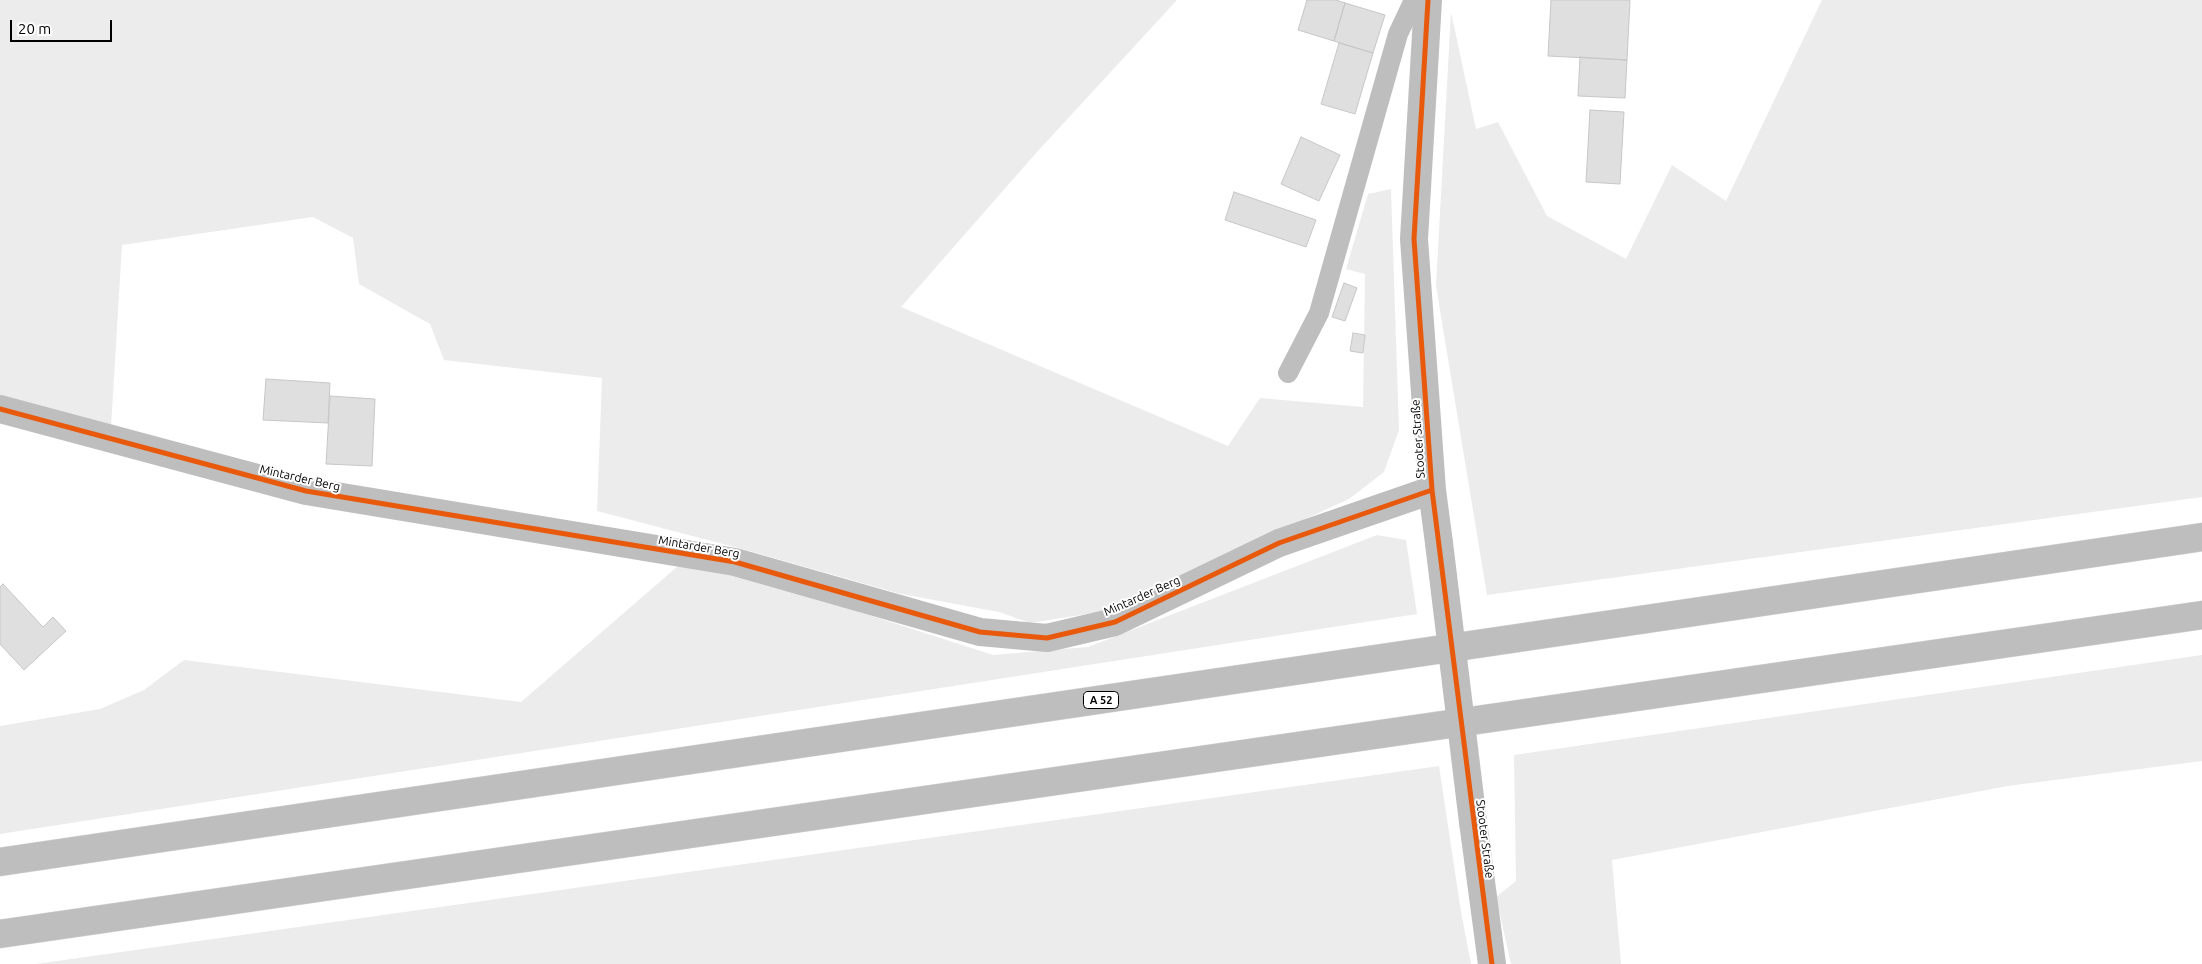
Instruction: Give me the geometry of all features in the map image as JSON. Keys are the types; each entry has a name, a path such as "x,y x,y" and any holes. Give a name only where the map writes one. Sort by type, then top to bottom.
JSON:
{"main road":[{"name":"Stooter Straße","path":"1428,0 1414,239 1432,490 1492,964"},
{"name":"Mintarder Berg","path":"0,410 306,491 735,562 980,632 1047,638 1115,622 1279,543 1432,490"},
{"name":"A 52","path":"0,862 2202,538"},
{"path":"0,934 2202,615"}],"lane":[{"path":"1288,373 1319,313 1398,34 1414,0"}],"shaded area":[{"path":"0,0 1177,0 1037,152 901,307 1228,446 1260,398 1363,407 1365,274 1346,269 1368,194 1391,189 1399,430 1384,472 1349,499 1106,611 1030,623 999,612 901,594 746,550 597,511 602,378 444,360 430,324 359,284 353,238 313,217 122,245 111,427 0,397"},
{"path":"1822,0 2202,0 2202,497 1487,595 1436,286 1451,12 1476,129 1498,122 1547,216 1626,259 1672,165 1726,201"},
{"path":"1377,535 1406,540 1417,614 0,834 0,726 100,709 144,690 184,660 521,702 678,566 736,572 993,655 1088,647"},
{"path":"2202,655 2202,761 2008,786 1612,860 1621,964 1511,964 1496,897 1516,881 1514,755"},
{"path":"1439,766 1461,912 1471,964 36,964"}],"building":[{"path":"1307,0 1336,0 1345,3 1334,41 1298,30"},
{"path":"1551,0 1630,0 1627,60 1548,56"},
{"path":"1345,3 1385,15 1373,53 1334,41"},
{"path":"1339,43 1373,53 1355,114 1321,104"},
{"path":"1580,57 1627,60 1625,98 1578,96"},
{"path":"1590,110 1624,112 1620,184 1586,182"},
{"path":"1301,137 1340,155 1319,201 1281,184"},
{"path":"1234,192 1316,220 1306,247 1225,220"},
{"path":"1344,283 1357,288 1345,321 1332,317"},
{"path":"1353,333 1365,335 1363,353 1350,351"},
{"path":"266,379 330,383 328,423 263,420"},
{"path":"330,396 375,399 372,466 326,464"},
{"path":"3,584 43,627 53,617 66,631 24,670 0,644 0,587"}],"cycle path":[{"path":"1428,0 1414,239 1432,490 1492,964"},
{"path":"0,409 306,491 735,562 980,632 1047,638 1115,622 1279,543 1432,490"}]}
